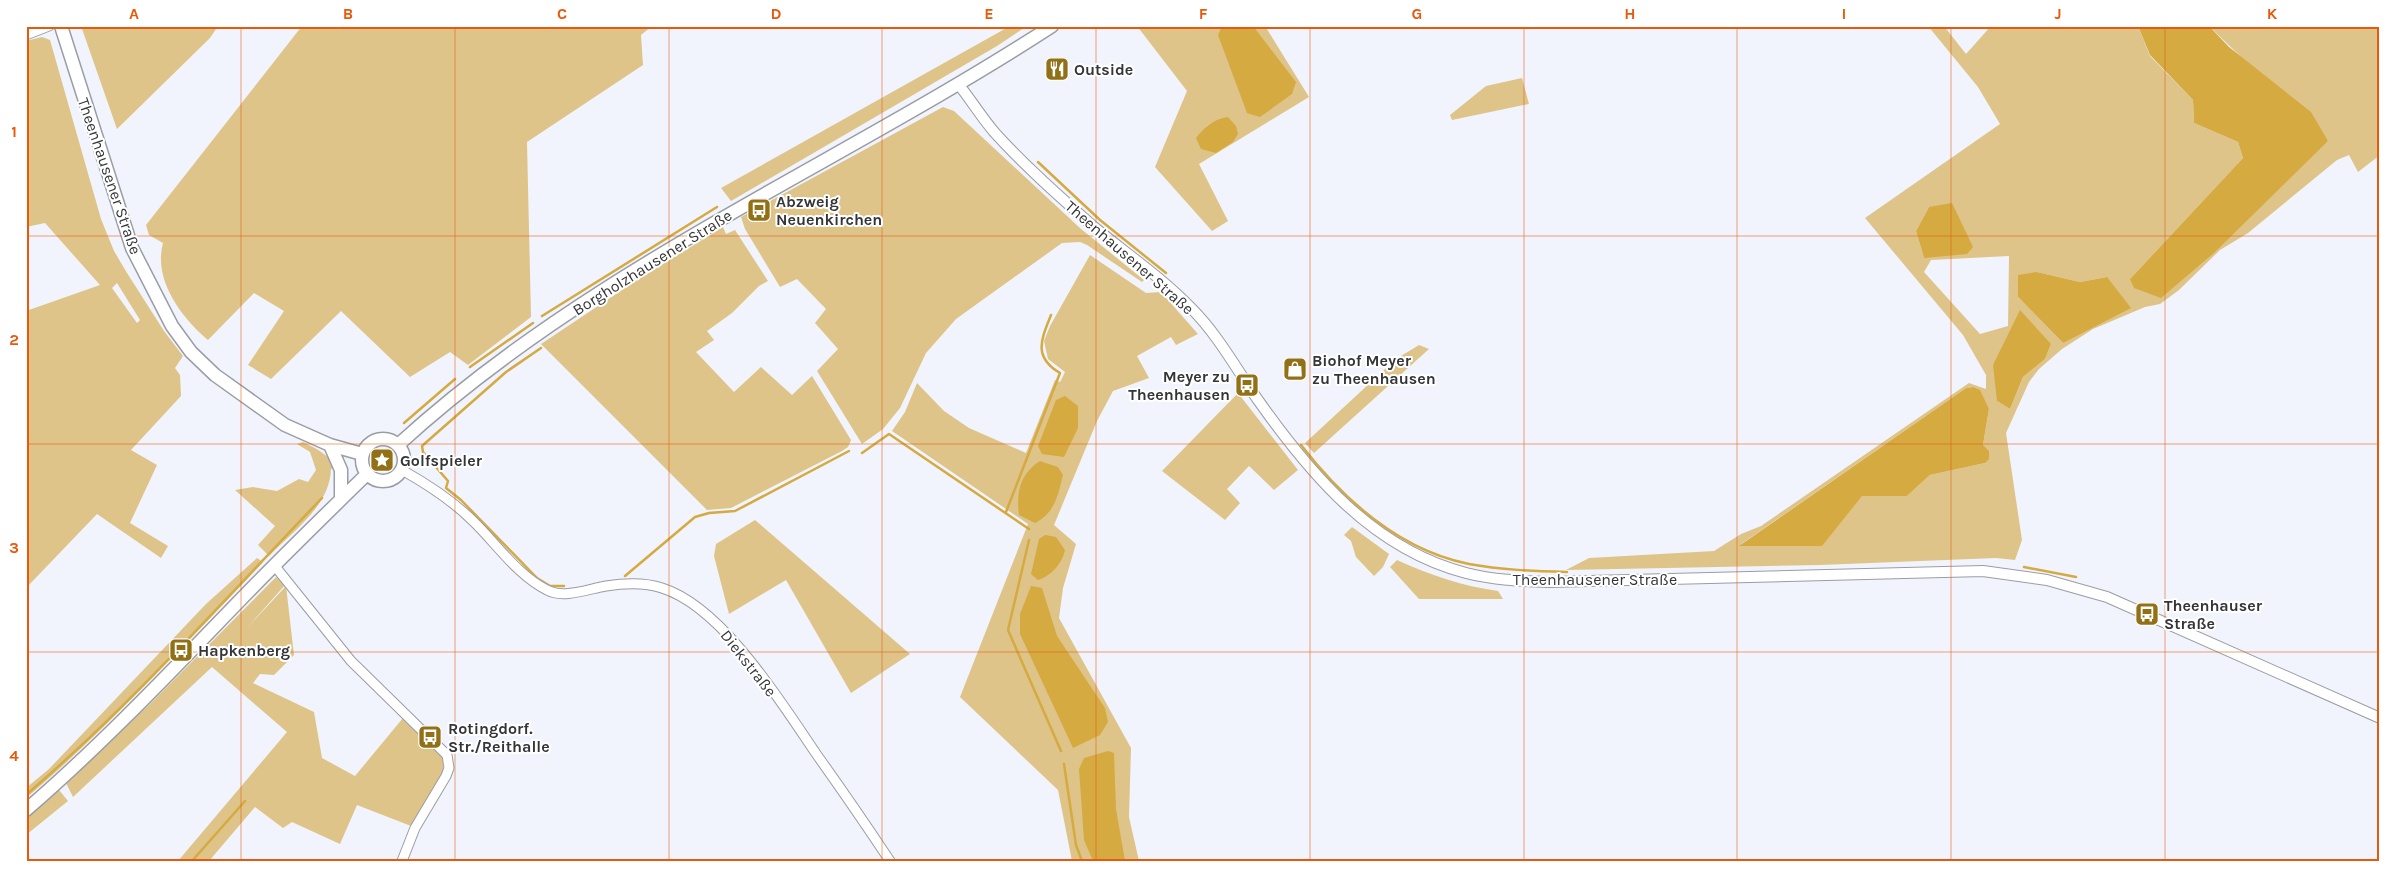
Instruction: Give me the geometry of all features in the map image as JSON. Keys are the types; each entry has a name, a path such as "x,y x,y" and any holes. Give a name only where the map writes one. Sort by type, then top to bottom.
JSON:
{"main road":[{"name":"Theenhausener Straße","path":"61,26 132,248 172,326 191,352 216,375 285,425 330,445 362,454"},
{"name":"Borgholzhausener Straße","path":"398,445 471,384 544,330 614,284 732,212 959,85 1052,26"},
{"path":"378,439 389,440 398,445 404,457 402,470 398,476 386,482 379,481 367,474 363,468 362,454 368,445 378,439"},
{"path":"330,445 340,470 341,499"},
{"path":"26,810 59,781 149,693 274,565 367,474"}],"street":[{"path":"26,35 49,26"},
{"name":"Theenhausener Straße","path":"959,85 994,131 1024,163 1094,226 1170,287 1194,311 1290,445 1338,498 1364,522 1399,545 1426,559 1466,573 1508,580 1550,582 1983,572 2047,580 2114,600 2380,718"},
{"name":"Diekstraße","path":"402,470 449,500 472,520 532,582 548,591 568,593 637,583 664,588 700,611 728,635 750,662 890,861"},
{"path":"274,565 350,661 444,750 449,760 446,776 415,828 402,861"}],"shaded area":[{"path":"81,26 218,26 210,38 117,129"},
{"path":"302,26 652,26 641,35 643,65 527,142 531,317 468,365 450,352 410,377 341,311 271,379 248,365 284,311 254,293 208,340 188,320 172,297 162,271 163,243 149,235 146,225"},
{"path":"1010,26 1027,26 997,46 731,201 721,188"},
{"path":"1137,26 1265,26 1309,97 1199,164 1228,221 1212,231 1155,167 1187,91"},
{"path":"1222,26 1253,26 1296,82 1292,94 1260,117 1247,113 1218,35"},
{"path":"1928,26 1944,26 1966,54 1991,26 2138,26 2150,56 2193,100 2194,123 2238,142 2243,158 2130,279 2328,141 2209,26 2380,26 2380,155 2358,172 2349,155 2337,160 2248,233 2220,250 2179,290 2160,304 2145,307 2093,329 2062,349 2039,369 2029,382 2006,433 2022,540 2015,560 1996,558 1820,565 1566,570 1589,558 1714,551 1741,534 1761,526 1969,383 1986,389 1986,375 1963,335 1865,218 2000,124 1978,87","holes":["1929,207 1924,258 1916,231","2009,256 2008,326 1980,334 1924,272 1931,260","2037,272 2080,282 2107,277 2063,343 2018,297","2051,344 2045,359 2023,377 2010,409 1997,401","1973,387 1989,409 1983,445 1985,463 1930,475 1907,496 1862,496 1740,545 1966,388"]},
{"path":"2138,26 2209,26 2229,47 2311,112 2328,141 2215,252 2161,298 2134,288 2130,279 2243,158 2238,142 2194,123 2193,100 2150,55"},
{"path":"42,37 50,40 101,219 114,251 164,331 183,356 175,368 180,375 181,396 131,450 157,465 130,523 168,546 161,558 97,514 26,588 26,311 100,285 45,223 26,227 26,41","holes":["117,283 140,320 137,323 112,288"]},
{"path":"1522,78 1529,104 1452,120 1450,115 1486,86"},
{"path":"943,107 954,111 1081,229 1144,280 1142,282 1087,245 1080,242 1062,243 956,319 926,353 900,408 883,429 862,444 817,371 838,349 815,323 826,309 797,279 780,287 745,229 741,217"},
{"path":"1228,117 1236,126 1238,134 1233,142 1216,153 1201,149 1196,138 1210,124"},
{"path":"1952,203 1973,247 1967,254 1924,258 1916,231 1929,207"},
{"path":"723,227 726,234 735,230 768,281 759,286 732,313 707,331 714,340 696,352 734,392 761,367 792,395 812,376 851,440 848,447 842,451 731,508 707,510 541,344 634,282"},
{"path":"1090,255 1146,293 1161,292 1198,334 1176,345 1171,337 1137,356 1149,378 1113,391 1097,421 1054,525 1076,544 1063,588 1059,618 1131,748 1129,817 1139,861 1072,861 1058,790 960,697 1028,524 892,431 905,412 917,383 944,411 969,428 1026,453 1055,380 1060,382 1065,372 1048,359 1044,341 1050,326"},
{"path":"2037,272 2080,282 2107,277 2131,308 2063,343 2018,297 2018,275"},
{"path":"2020,310 2051,344 2045,359 2023,377 2010,409 1997,401 1993,365"},
{"path":"1419,345 1429,349 1314,453 1305,443 1396,359"},
{"path":"1973,387 1980,390 1989,409 1983,445 1989,451 1989,459 1985,463 1930,475 1907,496 1862,496 1822,546 1739,546 1966,388"},
{"path":"1238,393 1298,470 1274,490 1249,466 1227,489 1240,503 1225,520 1162,471"},
{"path":"1065,396 1078,406 1078,428 1064,457 1042,454 1038,446 1056,400"},
{"path":"303,442 325,455 335,467 331,469 324,495 309,517 269,556 258,545 275,526 235,490 253,487 277,491 299,479 308,482 316,470 310,452 297,444"},
{"path":"1040,461 1058,467 1063,475 1055,503 1042,519 1035,523 1019,515 1018,499 1024,478 1033,466"},
{"path":"755,520 910,654 851,693 786,580 729,614 714,556 716,544"},
{"path":"1352,527 1389,554 1383,567 1374,576 1356,557 1351,541 1344,535"},
{"path":"1045,535 1056,537 1065,550 1055,569 1047,576 1038,580 1031,574 1039,539"},
{"path":"257,558 263,562 190,639 186,639 180,645 180,649 86,744 26,798 26,788 49,769 206,604"},
{"path":"1397,560 1446,579 1498,591 1503,599 1419,599 1390,567"},
{"path":"276,577 285,585 247,628 286,586 294,655 274,675 260,674 253,683 314,712 322,758 355,776 403,718 443,756 443,775 411,826 357,805 340,844 292,822 283,828 255,807 209,861 178,861 287,732 212,667 73,797 66,783 151,703"},
{"path":"1031,586 1042,588 1057,636 1105,708 1108,722 1100,735 1073,748 1020,634 1020,614"},
{"path":"1108,751 1114,753 1116,809 1125,861 1093,861 1084,840 1079,769 1084,758"},
{"path":"59,790 68,801 26,835 26,817"}],"waterway":[{"path":"1038,162 1100,220 1166,273"},
{"path":"542,316 717,207"},
{"path":"1006,512 1060,373 1051,367 1043,354 1042,340 1051,315"},
{"path":"470,367 533,323"},
{"path":"541,348 506,372 422,446 423,452 448,481 446,488 461,500 537,578 550,586 564,586"},
{"path":"404,423 455,379"},
{"path":"862,453 889,434 1029,529"},
{"path":"1301,445 1317,465 1354,503 1375,520 1419,547 1443,557 1469,564 1505,569 1567,572"},
{"path":"625,576 695,517 709,513 735,511 849,451"},
{"path":"26,795 65,761 140,688 322,498"},
{"path":"1029,540 1008,630 1061,751"},
{"path":"2024,567 2076,577"},
{"path":"1064,764 1076,845 1082,861"},
{"path":"192,861 245,801"}],"place":[{"name":"Outside","path":"1057,69"},
{"name":"Abzweig Neuenkirchen","path":"759,210"},
{"name":"Biohof Meyer zu Theenhausen","path":"1295,369"},
{"name":"Meyer zu Theenhausen","path":"1247,385"},
{"name":"Golfspieler","path":"382,460"},
{"name":"Theenhauser Straße","path":"2147,614"},
{"name":"Hapkenberg","path":"181,650"},
{"name":"Rotingdorf. Str./Reithalle","path":"430,737"}]}
